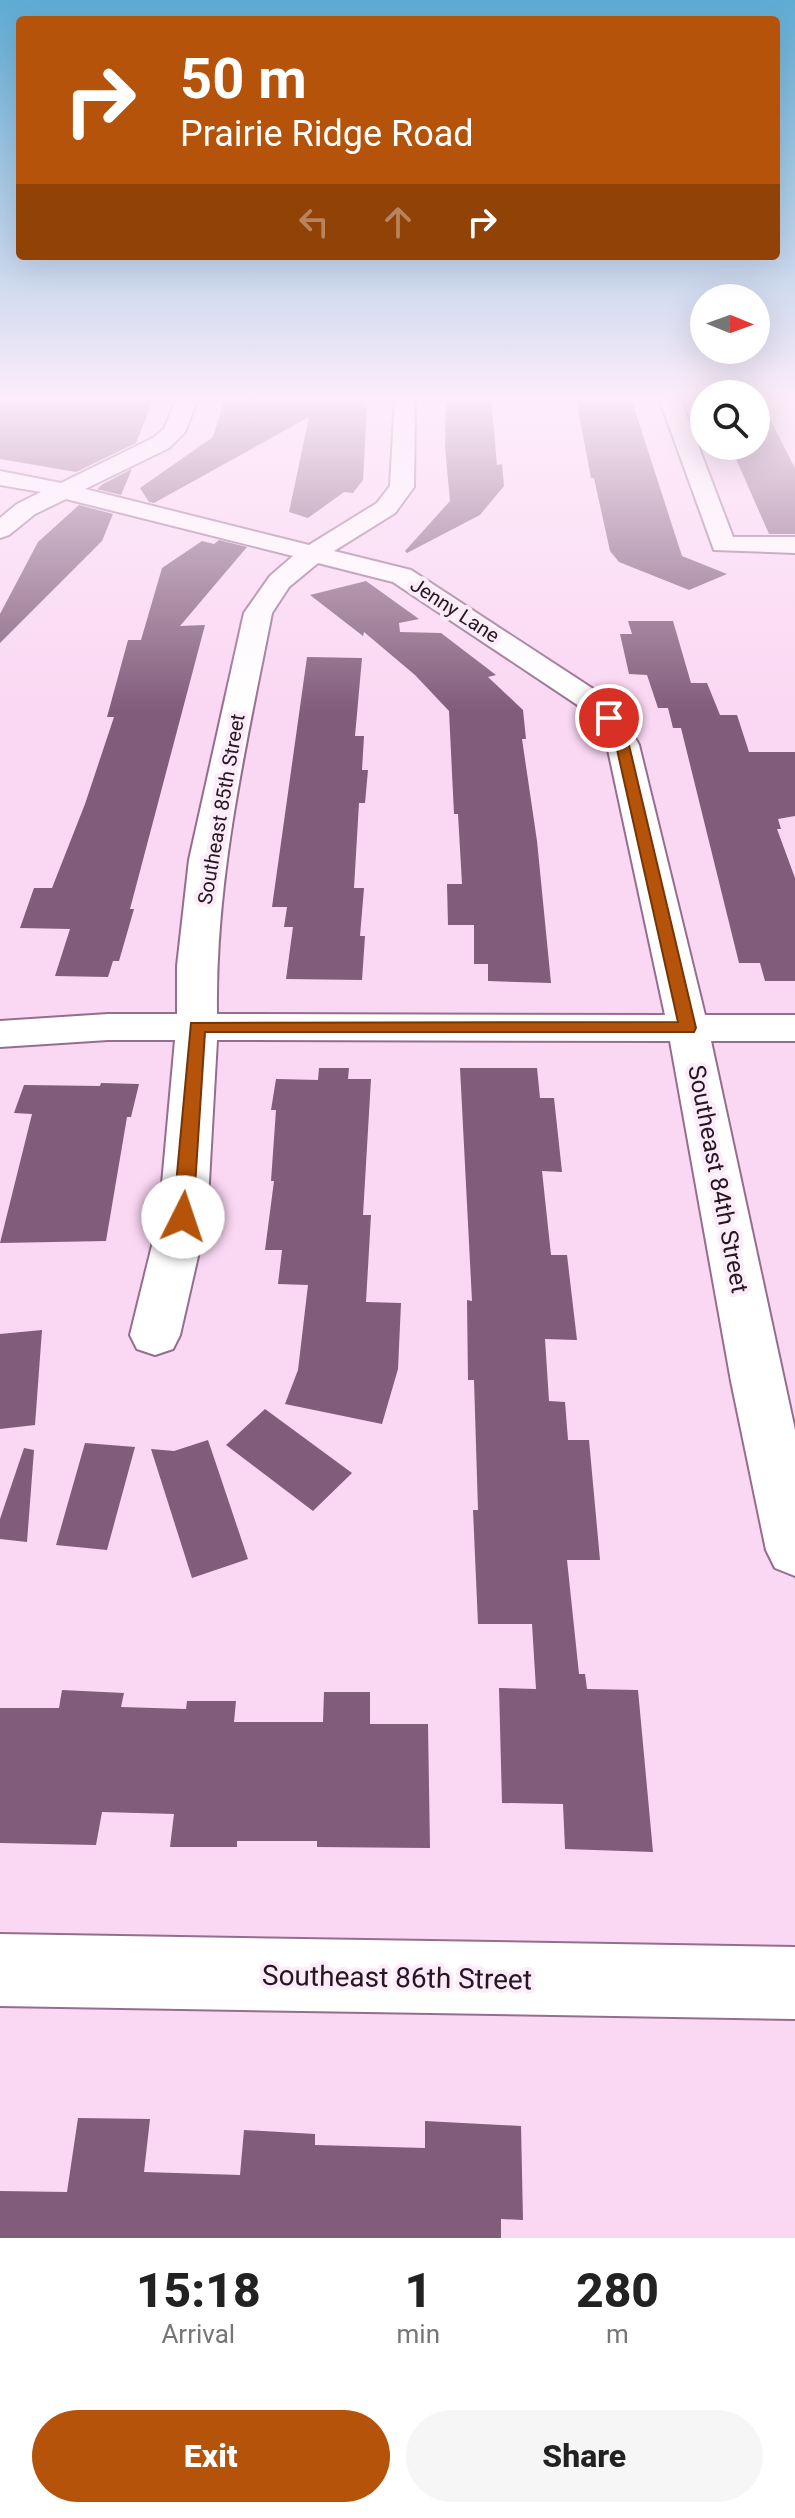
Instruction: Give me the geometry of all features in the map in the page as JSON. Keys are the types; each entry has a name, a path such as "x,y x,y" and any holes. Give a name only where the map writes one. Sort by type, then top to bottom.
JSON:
{"street":[{"path":"0,530 26,509 41,502"},
{"name":"Jenny Lane","path":"113,502 319,552 402,576 570,685 609,718"},
{"name":"Southeast 85th Street","path":"155,1335 183,1217 197,1027 197,966 207,860 258,613 263,600 280,581 391,502"},
{"path":"707,502 723,545 795,545"},
{"name":"Southeast 84th Street","path":"609,718 623,745 688,1028 776,1381 795,1550"},
{"path":"0,1034 50,1029 197,1027 795,1028"},
{"name":"Southeast 86th Street","path":"0,1970 795,1983"}],"building":[{"path":"291,502 330,502 308,518 289,512"},
{"path":"449,502 490,502 480,515 407,553 405,551"},
{"path":"599,502 665,502 682,556 727,574 689,590 619,562 610,551"},
{"path":"755,502 795,502 795,534 769,534"},
{"path":"79,505 113,514 102,541 0,643 0,614 38,542"},
{"path":"219,540 247,547 180,626 205,625 119,961 113,961 108,977 55,976 70,929 20,928 34,888 52,888 114,717 107,717 128,640 141,640 162,568 202,541 214,544"},
{"path":"366,581 419,619 399,623 400,632 441,633 496,675 488,677 523,710 526,739 522,739 537,841 551,983 488,981 488,964 474,964 474,925 448,925 447,884 462,884 458,814 454,814 449,711 415,675 364,632 363,636 310,595"},
{"path":"628,621 673,621 691,683 707,683 720,715 737,715 749,752 795,752 795,816 778,819 781,829 777,829 795,878 795,981 765,981 760,963 739,963 681,728 673,728 668,708 658,708 647,675 629,674 620,634 632,634"},
{"path":"307,657 362,658 355,736 364,736 362,770 368,770 365,803 359,803 354,888 364,888 360,936 365,936 362,980 286,979 293,927 284,927 287,907 272,907"},
{"path":"319,1068 349,1068 348,1079 371,1079 363,1215 371,1215 366,1302 401,1303 398,1369 382,1424 285,1404 298,1370 308,1285 278,1284 282,1250 265,1250 274,1181 271,1181 276,1110 271,1110 276,1079 318,1080"},
{"path":"460,1068 537,1068 540,1098 554,1098 562,1172 542,1171 551,1255 567,1255 577,1340 545,1339 549,1401 565,1402 568,1440 589,1440 600,1560 567,1560 579,1674 585,1674 587,1689 638,1690 653,1852 565,1849 563,1804 502,1803 499,1688 536,1689 532,1624 478,1624 473,1510 478,1510 474,1380 468,1380 467,1300 472,1301"},
{"path":"101,1083 139,1084 131,1117 127,1117 106,1241 0,1243 32,1114 14,1113 24,1085 100,1086"},
{"path":"42,1330 35,1425 0,1429 0,1334"},
{"path":"265,1409 352,1473 313,1511 226,1445"},
{"path":"208,1440 248,1559 192,1578 151,1449 174,1451"},
{"path":"85,1443 135,1447 107,1550 56,1545"},
{"path":"24,1448 34,1450 27,1542 0,1539 0,1519"},
{"path":"62,1690 124,1693 121,1707 186,1709 187,1701 236,1701 234,1722 323,1722 324,1692 370,1692 370,1724 428,1724 430,1848 317,1847 317,1841 237,1841 237,1847 170,1847 174,1814 102,1812 96,1845 0,1843 0,1708 59,1708"},
{"path":"78,2118 150,2119 144,2172 240,2175 244,2130 315,2134 315,2145 425,2148 425,2121 521,2126 523,2220 501,2219 501,2238 0,2238 0,2191 67,2192"}],"route":[{"path":"183,1217 197,1027 688,1028 623,745 609,718"}]}
